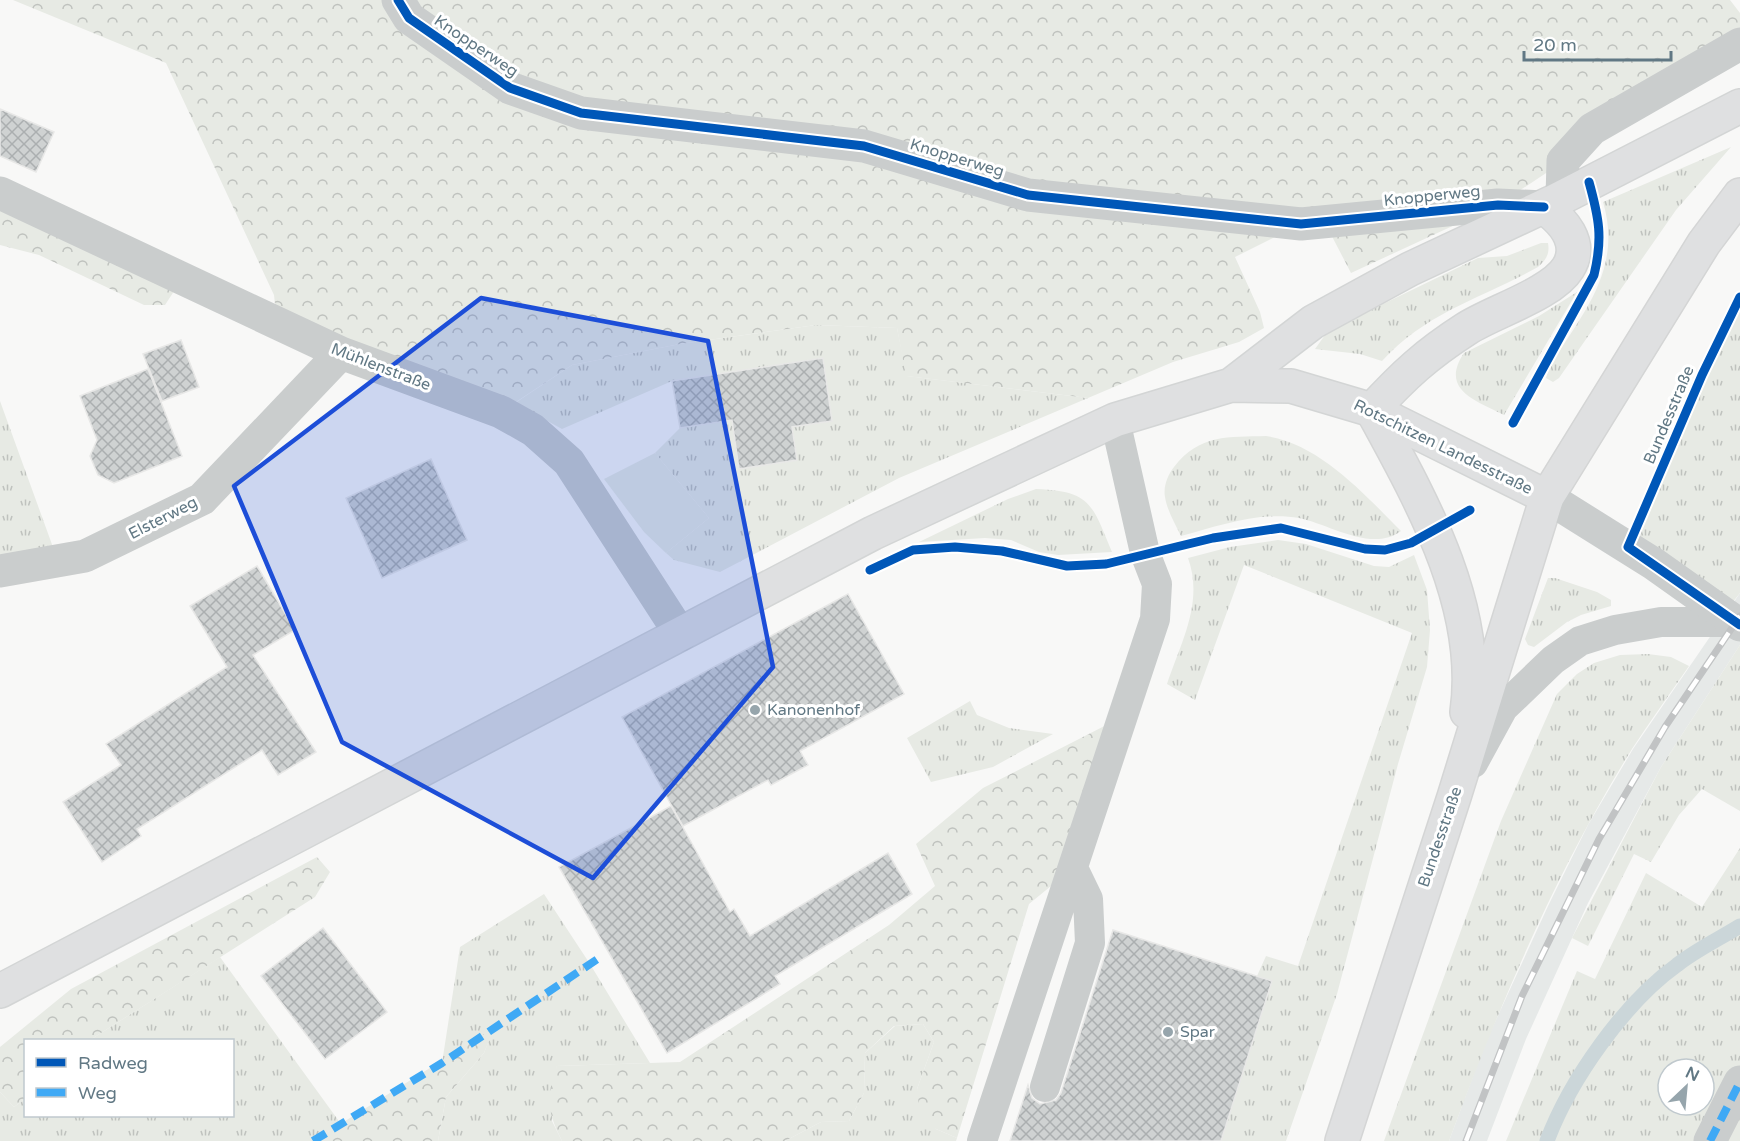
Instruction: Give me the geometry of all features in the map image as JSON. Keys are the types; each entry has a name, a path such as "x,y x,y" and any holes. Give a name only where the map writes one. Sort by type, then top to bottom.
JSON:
{"main road":[{"path":"0,991 873,533 1115,420 1231,385 1313,322 1410,268 1553,202 1740,106"},
{"name":"Bundesstraße","path":"1342,1141 1454,797 1547,497 1704,243 1740,195"},
{"path":"1454,797 1471,683 1462,612 1414,489 1372,410 1409,370 1435,350 1469,327 1540,290 1568,270 1573,253 1568,229 1553,202"},
{"name":"Rotschitzen Landesstraße","path":"1231,385 1291,386 1372,410 1547,497"}],"street":[{"name":"Knopperweg","path":"398,0 409,18 510,88 581,113 864,146 1028,195 1301,224 1553,202"},
{"path":"1553,202 1563,161 1592,129 1740,44"},
{"name":"Mühlenstraße","path":"0,194 341,353 501,412 534,430 569,462 681,635"},
{"name":"Elsterweg","path":"0,571 85,556 202,499 341,353"},
{"path":"1547,497 1628,547 1738,623"},
{"path":"1710,1141 1740,1082"}],"lane":[{"path":"982,1141 1155,619 1157,584 1144,553 1115,420"},
{"path":"1454,797 1503,708 1553,660 1580,641 1615,630 1661,622 1738,623"},
{"path":"1046,1088 1090,942 1088,899 1073,868"}],"highlighted area":[{"path":"481,298 708,341 773,667 593,878 342,742 234,486"}],"shaded area":[{"path":"1740,593 1740,645 1661,767 1588,903 1526,1039 1487,1141 1449,1141 1485,1044 1588,825 1633,749"}],"green space":[{"path":"13,0 1730,0 1740,13 1740,44 1498,205 1351,273 1324,221 1301,224 1235,257 1260,312 1264,328 1239,342 1173,362 1088,398 906,376 897,328 816,325 680,344 572,365 501,412 277,323 274,295 166,63"},
{"path":"1731,147 1676,210 1559,378 1553,382 1546,378 1549,367 1586,309 1604,269 1608,248 1608,226 1603,202"},
{"path":"0,193 182,279 165,305 144,305 39,255 0,245"},
{"path":"1541,243 1548,243 1548,254 1538,267 1437,318 1400,344 1382,361 1360,354 1315,349 1325,335 1352,319 1478,258 1507,256"},
{"path":"1577,292 1504,415 1464,393 1456,376 1457,366 1464,353 1539,316"},
{"path":"1740,297 1740,593 1724,613 1628,547 1702,375"},
{"path":"816,325 897,328 907,376 1088,398 899,478 720,572 674,560 666,553 709,518 655,453 680,428 732,420 740,469 797,460 791,421 832,420 823,358 672,381 562,429 515,403 572,365 680,344"},
{"path":"0,401 58,561 0,571"},
{"path":"1266,436 1305,449 1323,460 1356,487 1401,531 1390,537 1364,538 1299,518 1269,516 1181,536 1169,512 1165,493 1166,481 1174,467 1194,448 1204,443 1216,439"},
{"path":"655,453 709,518 666,553 644,532 604,479"},
{"path":"1036,489 1068,493 1087,503 1094,512 1112,552 1058,555 1039,552 1011,540 985,538 919,542 1008,499"},
{"path":"1278,540 1306,544 1374,566 1389,567 1414,555 1427,590 1430,630 1427,667 1398,764 1337,994 1286,1141 1221,1141 1272,981 1257,976 1266,956 1298,966 1412,633 1244,565 1195,700 1167,684 1189,622 1192,606 1192,574 1188,558 1230,547"},
{"path":"1548,578 1555,578 1597,592 1611,600 1611,606 1567,622 1534,647 1528,645 1525,639"},
{"path":"1740,645 1740,811 1702,789 1679,815 1651,862 1634,854 1588,946 1572,938 1661,767"},
{"path":"1648,654 1671,657 1689,666 1632,749 1578,843 1509,990 1449,1141 1384,1141 1501,821 1557,694 1577,674 1594,663 1620,655"},
{"path":"970,701 977,715 1009,728 1053,734 993,767 931,782 907,738"},
{"path":"1124,716 1073,868 1029,904 957,1138 936,1129 920,1115 917,1089 934,1042 923,1024 894,1026 865,1053 864,1093 849,1121 821,1122 785,1141 562,1141 553,1121 550,1104 551,1087 557,1066 680,1062 889,925 935,886 916,844 983,788"},
{"path":"1740,848 1740,1141 1506,1141 1577,971 1595,979 1646,873 1702,907"},
{"path":"317,857 330,872 315,897 92,1039 24,1039 24,1100 14,1107 0,1092 0,1047 71,989"},
{"path":"544,894 650,1063 557,1066 552,1121 562,1141 438,1141 446,1097 484,1053 493,1029 442,1063 460,947"},
{"path":"220,957 341,1124 313,1141 0,1141 0,1092 14,1107 24,1100 24,1117 234,1117 234,1039 92,1039"},
{"path":"923,1024 934,1042 917,1089 936,1129 957,1138 956,1141 785,1141 821,1122 849,1121 864,1093 865,1053 895,1026"},
{"path":"494,1028 484,1053 446,1097 438,1141 313,1141"}],"building":[{"path":"0,109 54,132 36,172 0,156"},
{"path":"181,340 199,387 162,401 143,354"},
{"path":"823,358 832,421 792,427 797,460 739,469 732,420 680,428 672,381"},
{"path":"148,369 182,456 114,483 98,475 90,456 97,440 80,396"},
{"path":"431,459 467,540 382,578 346,498"},
{"path":"257,566 295,630 253,655 316,752 278,775 262,750 137,829 141,836 102,862 63,802 121,765 106,744 227,667 190,606"},
{"name":"Kanonenhof","path":"848,594 904,694 800,751 808,765 771,785 768,780 683,826 622,717"},
{"path":"671,806 730,912 734,909 750,936 888,853 912,894 775,976 780,984 667,1053 559,867"},
{"path":"323,928 387,1012 325,1059 261,976"},
{"name":"Spar","path":"1113,930 1272,981 1221,1141 1010,1141 1028,1085 1032,1098 1040,1104 1056,1100 1061,1093"}],"waterway":[{"path":"1547,1141 1557,1117 1584,1069 1619,1021 1657,981 1700,949 1740,926"}],"railway":[{"path":"1466,1141 1522,996 1599,839 1665,727 1740,616"}],"marked path":[{"path":"313,1141 442,1063 602,956"},
{"path":"1710,1141 1740,1082"}],"cycle path":[{"path":"398,0 409,18 510,88 581,113 864,146 1028,195 1301,224 1498,205 1544,207"},
{"path":"1513,423 1594,275 1599,228 1589,182"},
{"path":"1740,297 1702,375 1628,547 1740,625"},
{"path":"870,570 913,550 955,547 1002,551 1067,566 1106,564 1213,538 1281,528 1365,549 1385,550 1411,543 1470,510"}],"place":[{"name":"Kanonenhof","path":"755,710"},
{"name":"Spar","path":"1168,1032"}]}
